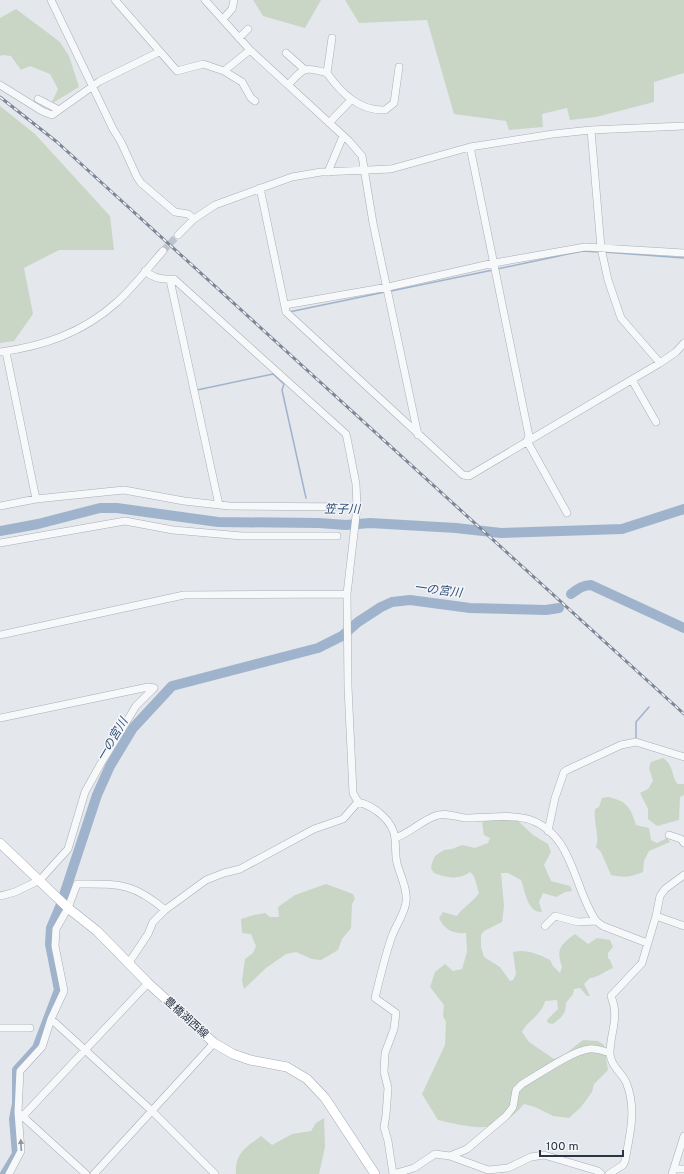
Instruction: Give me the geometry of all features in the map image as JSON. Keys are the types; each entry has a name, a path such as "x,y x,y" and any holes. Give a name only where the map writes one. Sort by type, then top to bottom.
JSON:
{"main road":[{"name":"豊橋湖西線","path":"0,843 68,908 97,931 148,983 214,1042 233,1054 250,1060 287,1067 307,1079 325,1098 375,1174"}],"street":[{"path":"51,0 137,177 175,212 188,214 194,219"},
{"path":"115,0 177,71 204,64 224,71 242,82 251,98 255,101"},
{"path":"205,0 250,50 343,136 362,156 373,223 388,286 418,435"},
{"path":"222,19 232,9 234,0"},
{"path":"239,38 248,28"},
{"path":"327,73 332,38"},
{"path":"224,71 250,50"},
{"path":"0,85 47,114 52,115 93,86 122,69 159,52"},
{"path":"286,53 304,69"},
{"path":"288,85 304,69 310,68 327,73 336,86 352,100 377,110 385,110 392,106 399,67"},
{"path":"38,99 59,110"},
{"path":"329,123 352,100"},
{"path":"178,235 194,219 215,205 292,177 328,172 364,172 391,169 470,147 505,140 591,130 684,126"},
{"path":"591,130 601,248 608,280 621,318 660,363"},
{"path":"328,172 343,136"},
{"path":"470,147 530,436 527,441"},
{"path":"260,188 286,312 463,475 469,476 632,380 676,352 684,342"},
{"path":"285,306 494,263 585,247 684,253"},
{"path":"36,499 3,352 48,343 79,330 117,303 163,251"},
{"path":"145,271 149,275 170,280 174,279 346,434 356,484 356,507 347,594 347,634 353,793 358,802 376,810 388,822 396,838 397,863 406,896 406,903 393,934 383,964 375,998 396,1013 394,1029 385,1053 384,1072 388,1088 384,1127 388,1141 393,1174 414,1168 435,1154 450,1156 488,1170 508,1168 531,1156 544,1155 598,1171 601,1174"},
{"path":"170,280 219,505"},
{"path":"632,380 656,422"},
{"path":"527,441 567,513"},
{"path":"0,506 36,499 124,490 184,502 219,505 356,507"},
{"path":"0,543 125,521 173,530 242,536 337,536"},
{"path":"0,635 184,595 347,594"},
{"path":"0,718 148,687 154,688 136,706 85,792 68,849 40,880 15,892 0,896"},
{"path":"548,831 555,798 564,772 609,750 636,742 684,758"},
{"path":"128,964 153,922 165,910 206,880 224,873 240,870 314,829 343,820 358,802"},
{"path":"396,838 403,836 426,820 437,815 465,818 521,816 533,820 548,831 560,844 596,921 603,926 648,943"},
{"path":"670,835 681,839 684,843"},
{"path":"608,1174 623,1165 625,1161 633,1114 632,1103 626,1082 612,1062 610,1053 616,1014 611,996 642,963 659,901 665,889 684,874"},
{"path":"9,1174 21,1151 20,1071 42,1047 51,1019 64,991 55,946 56,929 68,908 77,884 119,884 147,895 165,910"},
{"path":"545,926 556,916 578,922 596,921"},
{"path":"656,916 684,926"},
{"path":"21,1114 86,1050 148,983"},
{"path":"51,1019 152,1111 215,1174"},
{"path":"0,1028 30,1028"},
{"path":"94,1174 214,1042"},
{"path":"450,1156 467,1149 506,1116 513,1107 516,1090 522,1084 573,1055 587,1049 595,1049 610,1053"},
{"path":"21,1114 86,1174"},
{"path":"673,1172 684,1136"},
{"path":"673,1172 684,1169"}],"green space":[{"path":"253,0 321,0 305,28 263,16"},
{"path":"345,0 684,0 684,73 654,82 654,102 596,117 570,120 567,108 542,114 543,127 509,130 506,121 454,114 427,20 359,23"},
{"path":"16,9 60,42 69,56 79,87 51,104 58,89 50,74 30,66 21,70 11,56 0,56 0,18"},
{"path":"0,106 35,134 110,216 114,250 59,250 24,268 33,314 14,341 0,343"},
{"path":"663,758 667,761 674,779 678,784 684,784 684,795 680,797 679,820 657,826 648,819 648,809 640,793 648,789 653,781 649,768 651,762"},
{"path":"609,797 624,803 627,806 636,825 649,828 651,840 657,843 667,838 670,842 649,851 644,861 643,872 627,876 611,875 601,852 596,847 597,838 595,809 599,807 602,798"},
{"path":"488,819 517,820 533,835 548,844 551,852 544,865 551,881 570,886 572,891 565,892 556,897 543,893 539,902 542,912 537,911 533,909 527,900 521,880 508,873 501,873 504,906 502,922 484,931 481,935 481,947 484,957 500,967 510,981 513,980 516,974 513,952 527,952 550,960 553,966 560,973 562,967 559,956 561,948 566,941 575,934 588,944 597,938 610,940 613,947 608,953 608,958 613,968 590,978 584,984 590,996 587,996 580,988 574,989 573,994 566,1003 563,1015 553,1024 548,1023 547,1020 558,1009 557,1000 545,1001 541,1010 522,1032 529,1042 554,1059 564,1055 583,1040 598,1041 604,1045 608,1070 594,1084 592,1092 581,1107 569,1118 553,1116 535,1107 524,1104 504,1121 484,1127 474,1127 438,1120 422,1094 445,1045 446,1022 443,1016 444,1005 430,987 435,972 445,964 453,971 462,969 467,952 466,933 457,933 450,930 444,926 439,918 443,912 457,916 479,893 474,876 470,872 466,875 457,877 444,876 434,873 431,868 432,863 435,856 444,850 462,845 475,848 488,843 490,838 484,835 482,823"},
{"path":"326,884 353,894 355,899 352,904 351,928 342,939 338,950 321,960 312,959 296,952 286,954 266,968 244,989 242,981 245,959 253,953 256,946 251,934 242,933 241,919 265,913 270,917 279,917 278,907 295,895"},
{"path":"324,1118 325,1147 319,1174 236,1174 239,1156 246,1148 261,1136 272,1145 292,1134 311,1131 316,1123"}],"waterway":[{"path":"558,256 583,251 598,252"},
{"path":"604,252 684,258"},
{"path":"497,269 559,256"},
{"path":"391,291 493,270"},
{"path":"289,312 385,292"},
{"path":"197,390 273,374 284,384 282,390 306,498"},
{"name":"笠子川","path":"0,531 38,524 100,508 117,508 218,522 319,523 346,525 370,523 456,528 501,533 622,529 684,509"},
{"name":"一の宮川","path":"571,594 578,589 591,585 684,628"},
{"name":"一の宮川","path":"5,1174 17,1154 14,1119 17,1104 17,1070 37,1048 59,990 50,944 51,928 60,907 97,795 110,766 133,728 172,686 318,648 342,636 358,622 381,607 392,602 410,600 470,608 546,610 559,608"},
{"path":"636,740 636,722 649,707"}],"tunnel":[{"path":"163,251 178,235"}],"railway":[{"path":"0,97 57,142 684,714"}]}
